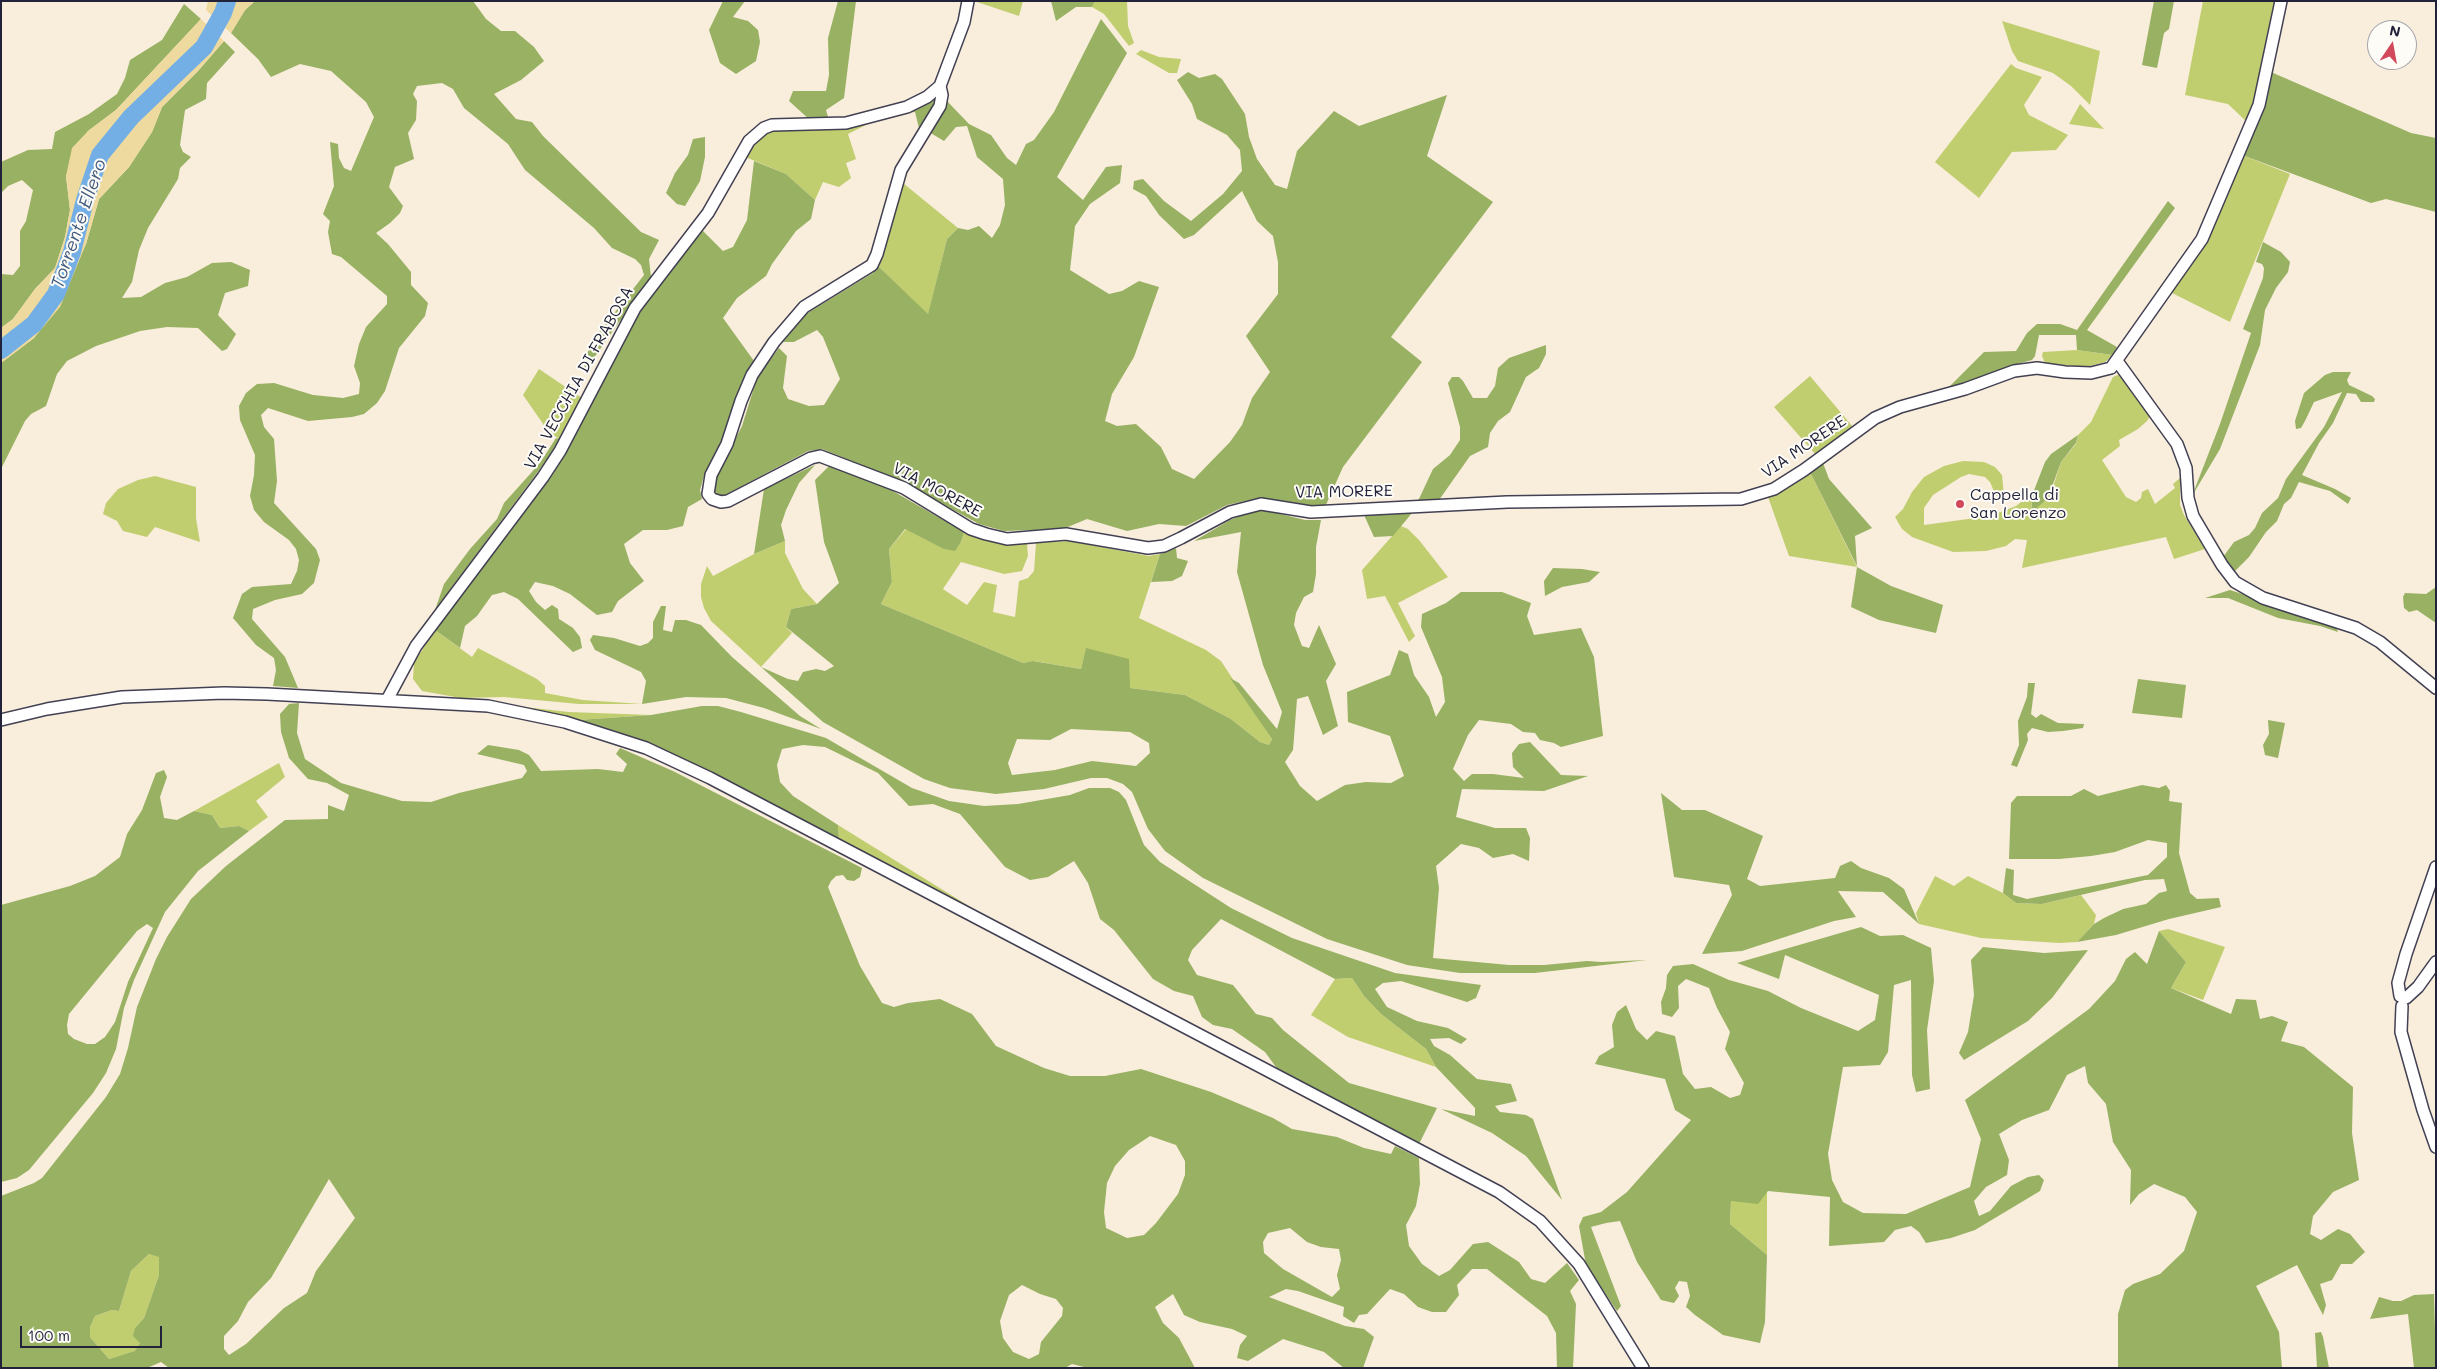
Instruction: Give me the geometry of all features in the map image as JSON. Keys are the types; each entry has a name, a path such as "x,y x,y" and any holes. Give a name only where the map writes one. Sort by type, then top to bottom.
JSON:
{"street":[{"path":"940,86 964,22 968,1"},
{"path":"2281,1 2259,105 2206,231 2193,254 2147,315 2117,361 2160,419 2181,453 2186,468 2188,498 2193,516 2222,565 2235,582 2263,598 2356,628 2380,642 2436,688"},
{"name":"VIA MORERE","path":"940,86 942,95 940,106 901,170 877,254 872,265 804,307 774,342 752,375 727,444 711,475 707,486 708,494 712,499 721,502 728,501 811,458 820,456 904,488 971,529 986,534 1007,539 1066,534 1148,548 1164,546 1230,512 1261,504 1311,512 1508,502 1741,499 1774,489 1804,470 1875,418 1900,407 1965,389 2014,371 2037,368 2090,373 2111,368 2117,361"},
{"name":"VIA VECCHIA DI FRABOSA","path":"387,700 416,646 543,477 560,451 635,308 708,213 749,141 764,128 772,125 783,123 834,125 886,113 917,103 940,86"},
{"path":"1,720 84,702 171,694 224,693 460,703 520,711 593,729 646,748 710,778 1141,1006 1477,1179 1520,1205 1556,1237 1584,1271 1643,1368"},
{"path":"2436,867 2398,983 2402,1000 2401,1032 2423,1110 2436,1147"},
{"path":"2402,1000 2418,987 2436,962"}],"green space":[{"path":"255,1 473,1 486,19 501,31 515,31 534,47 544,61 521,80 494,94 516,119 532,122 543,136 641,232 659,240 649,259 651,277 584,372 585,358 594,339 644,275 641,265 635,259 612,248 594,228 525,170 508,144 464,108 453,89 442,83 417,86 413,94 417,101 416,120 408,133 414,159 395,167 389,187 403,206 400,213 390,223 376,233 388,244 411,272 411,285 428,303 425,316 399,348 385,391 377,403 364,414 308,421 268,408 261,415 264,427 274,439 277,481 274,503 316,549 320,560 314,583 302,594 275,600 253,609 252,619 285,657 298,688 273,686 276,670 274,658 256,645 233,618 242,594 252,587 291,584 297,571 299,560 296,549 289,540 264,522 254,510 250,496 255,455 240,420 239,406 246,393 257,384 274,383 313,395 343,398 359,394 360,383 354,366 359,344 366,327 387,304 387,296 341,257 332,254 328,232 330,221 323,214 334,186 330,142 338,144 339,158 344,168 351,171 374,117 366,102 331,71 300,64 271,77 258,59 231,33 245,10"},
{"path":"723,1 745,1 733,17 748,21 758,30 760,42 756,61 736,74 720,63 709,30"},
{"path":"838,1 856,1 844,98 826,110 829,120 810,120 789,101 793,91 826,91 829,75 828,38"},
{"path":"974,1 1023,1 1019,16"},
{"path":"1051,1 1095,1 1092,7 1076,7 1056,21"},
{"path":"1095,1 1127,1 1128,26 1134,43 1129,46 1104,14 1092,7"},
{"path":"2154,1 2174,1 2169,29 2164,33 2157,68 2142,65"},
{"path":"2203,1 2278,1 2272,36 2248,123 2228,104 2185,95"},
{"path":"184,4 201,19 116,110 88,131 66,176 70,210 65,237 55,268 35,289 13,319 1,328 1,274 13,275 20,266 20,231 26,221 33,190 22,180 8,186 1,193 1,162 28,150 52,149 55,132 89,114 117,94 125,78 130,60 162,40"},
{"path":"1101,19 1127,53 1057,177 1083,200 1106,167 1122,165 1120,183 1090,204 1075,226 1070,270 1109,294 1122,291 1139,281 1159,287 1134,357 1112,394 1105,421 1117,426 1136,424 1161,447 1172,469 1194,479 1230,442 1242,425 1252,398 1270,372 1246,336 1278,294 1278,262 1273,236 1257,221 1242,191 1194,235 1184,239 1159,215 1146,196 1133,189 1134,181 1143,179 1164,201 1191,221 1223,194 1242,171 1240,150 1227,135 1197,119 1192,104 1177,80 1188,72 1199,78 1215,74 1222,79 1245,114 1249,137 1257,159 1275,185 1287,189 1297,151 1334,111 1359,126 1447,95 1427,156 1493,202 1391,337 1422,362 1343,467 1325,507 1306,507 1259,498 1227,505 1186,526 1159,524 1127,531 1087,519 1063,529 1004,531 979,524 899,480 822,449 808,451 723,496 714,492 713,482 742,426 757,378 779,348 787,356 783,388 788,399 809,406 824,405 840,379 823,337 817,330 794,342 783,342 806,314 873,273 877,265 928,314 947,239 958,228 968,230 979,226 992,238 1000,225 1005,205 1003,179 977,157 967,126 956,127 944,141 929,132 943,111 947,101 969,124 991,135 1007,158 1016,165 1026,144 1034,140 1054,112"},
{"path":"2002,21 2100,51 2090,105 2071,86 2053,73 2018,61 2012,51"},
{"path":"224,41 235,52 207,83 206,99 185,110 180,145 183,152 191,157 180,168 178,179 148,228 139,250 132,282 122,298 141,297 165,283 187,277 212,263 231,262 250,270 248,286 225,293 218,315 236,334 227,349 222,351 198,328 167,327 140,331 96,346 67,361 57,374 46,406 31,414 25,421 1,469 1,363 34,338 86,244 99,199 129,167 152,132 162,107 198,71"},
{"path":"1141,50 1159,57 1181,59 1177,73 1169,73 1136,54"},
{"path":"2011,64 2016,68 2042,77 2024,105 2029,115 2068,135 2056,150 2012,152 1979,198 1935,162"},
{"path":"2271,72 2411,133 2436,138 2436,212 2386,199 2371,203 2242,155"},
{"path":"935,96 933,108 919,128 915,112 896,114"},
{"path":"2080,104 2104,129 2069,124"},
{"path":"874,121 848,134 856,159 846,163 851,178 839,187 823,182 815,200 786,174 743,156 759,137 772,130 838,130"},
{"path":"705,137 705,157 700,181 685,206 677,204 666,193 675,173 688,155 693,139"},
{"path":"2242,155 2290,174 2230,322 2168,291"},
{"path":"754,161 786,174 815,200 811,219 796,231 772,264 766,276 737,298 723,318 754,361 739,389 728,427 704,476 700,490 702,499 688,507 683,526 667,530 643,530 624,544 630,563 644,581 618,601 612,612 597,615 570,594 553,586 535,582 529,591 536,602 545,610 552,605 558,609 559,619 573,628 580,637 582,648 573,652 518,599 504,592 492,595 477,616 465,626 460,648 435,630 553,474 633,321 652,294 702,230 723,251 733,247 747,220"},
{"path":"903,183 958,228 947,239 928,315 877,265"},
{"path":"2168,201 2175,208 2087,330 2117,347 2113,355 2077,350 2076,335 2039,335 2035,356 2032,360 2006,367 1990,377 1947,389 1984,352 2016,351 2027,333 2037,324 2060,324 2077,330"},
{"path":"2263,242 2281,252 2290,262 2288,272 2276,288 2265,310 2260,345 2220,449 2192,496 2220,424 2251,333 2243,329 2263,278 2264,268 2262,264 2256,262"},
{"path":"1546,345 1546,354 1539,368 1526,377 1510,412 1498,421 1490,433 1488,447 1470,456 1439,500 1418,501 1433,469 1450,455 1460,440 1460,427 1448,383 1452,377 1459,377 1463,381 1473,398 1487,398 1495,386 1498,368 1509,358"},
{"path":"2077,350 2113,355 2105,362 2087,367 2045,363 2042,356 2043,352"},
{"path":"539,369 582,398 559,439 548,431 523,395"},
{"path":"2333,372 2351,372 2347,380 2349,385 2375,399 2374,402 2361,402 2356,394 2347,393 2333,423 2319,443 2302,475 2351,498 2348,504 2330,491 2299,482 2291,498 2284,504 2277,521 2266,532 2249,557 2234,572 2223,557 2234,542 2249,535 2255,528 2262,513 2278,498 2286,479 2324,427 2342,392 2314,402 2301,428 2296,429 2295,421 2304,393 2325,375"},
{"path":"2120,374 2149,411 2150,416 2138,429 2119,440 2120,446 2102,460 2126,497 2136,502 2141,498 2142,492 2148,489 2155,504 2175,488 2173,484 2180,478 2180,505 2205,549 2174,559 2166,537 2022,568 2027,540 2015,539 2006,546 1986,551 1953,552 1912,537 1902,529 1895,517 1903,509 1912,492 1924,477 1944,466 1963,461 1984,462 1995,467 2002,475 2004,496 1996,496 1990,482 1985,477 1969,474 1933,495 1924,508 1924,525 1990,516 2016,506 2033,493 2031,512 2053,487 2061,462 2076,444 2078,435 2091,422 2113,377"},
{"path":"1810,376 1853,427 1816,455 1774,407"},
{"path":"2078,435 2076,443 2061,462 2048,498 2031,513 2033,493 2045,462 2051,454"},
{"path":"556,438 559,439 551,454 435,610 444,584 470,549 497,519 504,503 540,463"},
{"path":"1823,463 1829,479 1872,528 1855,536 1857,566 1810,472"},
{"path":"815,465 799,483 786,510 781,525 785,541 754,554 764,489"},
{"path":"830,465 886,487 964,532 961,542 955,551 944,549 905,529 889,549 892,582 881,604 1023,663 1033,661 1081,669 1086,648 1129,659 1130,688 1185,695 1231,719 1260,742 1269,745 1272,739 1230,678 1239,683 1277,729 1282,712 1263,665 1237,572 1241,532 1194,541 1230,520 1250,512 1264,510 1305,520 1321,520 1316,547 1316,574 1313,592 1304,597 1296,613 1294,625 1302,646 1309,648 1319,625 1336,664 1326,681 1338,726 1323,735 1308,696 1297,699 1293,750 1285,762 1300,786 1317,801 1345,785 1366,782 1391,783 1404,776 1390,736 1348,722 1347,692 1390,675 1399,650 1408,654 1414,675 1429,697 1436,717 1445,702 1442,677 1421,627 1422,614 1446,603 1461,592 1502,592 1531,603 1527,616 1534,635 1581,628 1594,657 1603,736 1561,747 1554,743 1540,740 1535,733 1523,732 1511,724 1479,720 1468,735 1453,769 1464,781 1472,774 1493,774 1524,778 1513,767 1512,753 1519,744 1530,742 1561,775 1588,776 1544,791 1462,789 1456,817 1495,828 1526,828 1530,838 1529,861 1513,854 1493,858 1479,848 1461,844 1436,866 1439,888 1433,958 1509,965 1647,960 1535,973 1460,973 1407,965 1327,939 1203,878 1165,851 1148,829 1132,792 1123,784 1107,778 1091,778 1044,789 996,794 950,788 924,779 823,722 761,667 788,679 798,681 803,672 816,669 825,671 834,666 786,627 791,609 817,604 839,583 824,542 815,480","holes":["1071,729 1130,732 1149,743 1150,753 1136,766 1092,761 1055,770 1012,775 1008,763 1017,739 1050,740"]},
{"path":"1810,472 1857,567 1789,556 1768,497"},
{"path":"155,476 196,487 196,518 200,542 155,527 147,537 123,531 117,521 103,514 106,503 118,489 138,480"},
{"path":"1412,513 1393,536 1374,537 1364,515"},
{"path":"1401,526 1408,529 1419,540 1448,577 1398,603 1415,636 1409,642 1385,596 1367,599 1362,570"},
{"path":"906,529 945,549 955,550 961,542 964,532 982,540 1027,544 1028,556 1022,571 1004,574 961,562 943,589 967,605 984,582 997,585 993,612 1015,617 1019,581 1028,578 1034,571 1036,543 1069,541 1149,556 1160,554 1139,618 1206,650 1221,661 1272,739 1269,745 1260,742 1231,719 1185,695 1130,688 1086,649 1081,669 1034,661 1023,663 881,604 892,582 889,549"},
{"path":"785,541 785,553 803,589 817,604 791,609 786,627 792,633 761,667 711,621 701,597 701,584 707,566 713,576 754,554"},
{"path":"1176,548 1177,558 1188,561 1182,576 1172,581 1151,582 1160,554"},
{"path":"1857,567 1891,586 1943,605 1936,633 1879,620 1851,607"},
{"path":"1553,568 1600,572 1589,582 1562,587 1545,596 1544,581"},
{"path":"2436,587 2436,623 2417,610 2409,612 2404,608 2403,597 2405,593 2426,594"},
{"path":"2230,590 2335,624 2338,632 2320,626 2278,618 2228,598 2205,598"},
{"path":"661,606 666,606 663,630 672,632 675,620 686,620 701,625 732,657 800,716 821,729 764,708 726,698 686,697 642,704 646,681 641,672 595,650 590,640 593,635 614,638 640,646 648,643 653,638 653,622"},
{"path":"435,630 472,657 478,648 537,679 545,686 545,693 583,700 642,704 579,704 504,697 461,698 422,691 413,679 414,663"},
{"path":"2138,679 2186,685 2182,718 2132,713"},
{"path":"2028,683 2035,683 2031,714 2036,718 2041,714 2058,723 2084,724 2083,728 2063,731 2048,732 2032,728 2027,734 2028,740 2017,767 2011,765 2019,745 2018,721 2027,697"},
{"path":"299,703 297,733 305,759 341,783 402,801 431,802 459,793 522,778 527,771 524,765 477,754 488,745 519,750 529,755 541,771 598,769 623,772 627,764 616,754 620,748 673,771 862,868 860,877 854,881 847,880 843,875 836,876 828,887 860,966 882,1003 894,1007 908,1003 940,999 972,1014 996,1046 1044,1068 1070,1076 1105,1076 1141,1069 1211,1092 1273,1118 1292,1129 1337,1137 1364,1148 1391,1154 1395,1146 1419,1158 1420,1184 1416,1206 1406,1225 1409,1246 1422,1264 1439,1276 1450,1270 1473,1244 1488,1242 1519,1262 1531,1279 1545,1283 1567,1263 1579,1280 1570,1291 1576,1304 1573,1368 1557,1368 1556,1333 1547,1316 1487,1269 1472,1269 1457,1285 1459,1295 1446,1312 1432,1312 1418,1307 1404,1294 1390,1289 1367,1314 1359,1315 1354,1323 1343,1316 1344,1307 1298,1291 1286,1289 1269,1297 1345,1326 1364,1329 1374,1337 1363,1368 1344,1368 1324,1352 1283,1339 1248,1361 1237,1358 1240,1345 1247,1336 1232,1329 1200,1322 1184,1315 1173,1294 1155,1307 1163,1323 1179,1338 1195,1368 1088,1368 1072,1364 1065,1368 169,1368 161,1362 147,1368 1,1368 1,1196 42,1178 106,1097 120,1074 137,1007 156,959 167,937 191,899 226,866 285,820 328,819 328,805 344,811 349,795 327,783 308,779 289,758 281,732 280,714 289,704","holes":["1150,1136 1176,1145 1185,1161 1185,1175 1178,1194 1156,1223 1144,1235 1127,1238 1106,1228 1104,1212 1107,1183 1115,1166 1129,1150","329,1179 355,1218 316,1271 307,1293 284,1308 246,1344 229,1355 224,1349 224,1336 238,1321 248,1302 271,1278","1290,1228 1307,1242 1321,1247 1339,1249 1341,1260 1337,1275 1340,1289 1332,1297 1283,1269 1264,1253 1263,1242 1268,1233","149,1254 159,1257 159,1275 144,1318 135,1328 133,1336 140,1343 135,1351 109,1359 90,1337 90,1327 95,1316 112,1310 119,1311 131,1271","1022,1285 1056,1299 1063,1308 1062,1316 1041,1342 1039,1354 1029,1359 1013,1352 1003,1338 1000,1321 1009,1295"]},
{"path":"506,705 569,712 651,715 579,720"},
{"path":"702,706 718,706 826,738 912,788 949,801 984,806 1018,804 1070,795 1089,788 1110,788 1119,792 1126,800 1144,845 1160,862 1231,908 1292,938 1395,973 1481,985 1476,998 1467,1002 1401,981 1383,983 1375,989 1387,1007 1417,1021 1448,1028 1467,1039 1461,1044 1449,1038 1430,1039 1434,1046 1450,1055 1477,1079 1511,1084 1517,1101 1495,1106 1500,1112 1526,1115 1533,1119 1562,1200 1526,1156 1492,1133 1441,1109 1475,1116 1475,1108 1436,1067 1426,1049 1381,1014 1364,996 1352,978 1335,979 1221,919 1192,950 1188,960 1197,975 1233,985 1256,1014 1272,1018 1283,1030 1349,1083 1437,1108 1419,1144 1281,1074 1265,1052 1232,1029 1213,1025 1202,1017 1193,996 1174,991 1153,979 1114,930 1100,919 1088,883 1074,861 1048,877 1030,880 1005,867 960,814 933,804 909,806 878,773 825,747 803,745 782,749 777,765 780,782 793,796 838,825 839,841 689,762 633,737 579,720 651,715"},
{"path":"2268,720 2285,723 2278,758 2265,755 2263,745 2269,734"},
{"path":"279,763 285,777 256,801 268,817 249,831 239,826 220,828 212,815 194,811"},
{"path":"164,770 167,777 160,797 164,818 177,820 194,811 212,815 220,828 239,826 249,831 198,871 165,912 134,980 124,1008 116,1049 106,1073 93,1093 29,1170 17,1178 1,1182 1,905 70,886 95,876 120,857 127,834 142,810 156,773","holes":["147,924 153,928 128,982 115,1022 105,1037 95,1044 87,1044 74,1039 68,1034 69,1014 137,931"]},
{"path":"2142,785 2159,788 2166,785 2170,791 2169,801 2182,803 2179,853 2190,893 2197,899 2219,898 2221,907 2169,919 2116,935 2077,942 2094,924 2104,918 2123,909 2146,904 2159,893 2167,891 2164,879 2145,880 2042,904 2016,903 2003,893 2006,868 2014,870 2013,895 2027,899 2148,875 2167,857 2167,843 2148,840 2115,852 2091,856 2059,859 2009,859 2011,803 2017,796 2071,796 2084,789 2098,796"},
{"path":"1661,793 1682,810 1705,810 1763,836 1747,879 1760,886 1835,878 1840,866 1851,861 1861,868 1889,878 1904,889 1919,924 1883,892 1838,891 1856,917 1834,921 1742,951 1702,954 1732,895 1729,885 1674,877"},
{"path":"838,825 1006,929 839,841"},
{"path":"1935,876 1954,886 1968,876 2003,893 2016,903 2042,904 2081,895 2096,915 2094,924 2077,942 2059,943 1981,938 1919,924 1916,913"},
{"path":"1861,927 1880,936 1903,935 1931,948 1934,981 1927,1030 1930,1089 1916,1092 1912,1075 1911,980 1894,985 1888,1052 1880,1065 1843,1067 1828,1154 1832,1180 1843,1202 1863,1213 1906,1214 1970,1187 1981,1139 1965,1100 2089,1009 2115,981 2126,959 2135,952 2147,964 2159,931 2186,962 2171,988 2231,1014 2236,999 2256,1000 2260,1019 2272,1016 2288,1022 2281,1041 2304,1047 2353,1087 2352,1133 2359,1180 2333,1192 2313,1216 2310,1234 2321,1240 2338,1229 2350,1234 2365,1252 2352,1264 2341,1264 2332,1280 2320,1284 2326,1305 2323,1315 2297,1265 2256,1286 2279,1332 2282,1368 2118,1368 2118,1314 2125,1290 2133,1284 2160,1274 2184,1251 2197,1212 2185,1197 2154,1184 2139,1194 2130,1205 2131,1170 2113,1142 2106,1104 2088,1083 2085,1066 2067,1075 2049,1110 2022,1120 1999,1134 2009,1160 2007,1175 1986,1187 1974,1201 1979,1216 1990,1211 2011,1186 2028,1177 2039,1175 2044,1180 2040,1191 1975,1230 1951,1238 1926,1243 1919,1232 1911,1226 1895,1230 1884,1242 1829,1246 1830,1197 1768,1191 1758,1204 1731,1201 1730,1224 1767,1255 1765,1322 1760,1343 1723,1335 1695,1315 1686,1307 1690,1296 1687,1282 1679,1281 1675,1288 1679,1296 1674,1303 1661,1300 1637,1262 1620,1221 1591,1227 1621,1306 1617,1311 1586,1265 1579,1226 1583,1217 1601,1212 1627,1192 1691,1120 1675,1110 1665,1079 1595,1064 1599,1056 1614,1047 1612,1025 1617,1012 1626,1005 1636,1029 1647,1040 1656,1031 1675,1036 1683,1074 1695,1089 1711,1087 1730,1098 1740,1095 1744,1083 1725,1049 1730,1032 1709,988 1686,979 1678,986 1679,1008 1672,1017 1662,1014 1661,1002 1666,988 1667,975 1673,966 1693,964 1729,980 1768,991 1801,1008 1858,1031 1875,1020 1879,995 1785,955 1779,979 1737,963"},
{"path":"2168,929 2225,947 2203,1000 2171,988 2186,962 2159,931"},
{"path":"1983,947 2044,953 2088,950 2052,998 2028,1021 1964,1060 1959,1053 1968,1032 1974,995 1971,960"},
{"path":"1352,978 1364,996 1381,1014 1426,1049 1436,1067 1348,1037 1311,1015 1335,979"},
{"path":"1767,1191 1767,1255 1730,1224 1731,1201"},
{"path":"149,1254 159,1256 159,1275 144,1318 135,1328 140,1343 136,1351 109,1359 90,1337 90,1327 95,1316 112,1310 119,1311 131,1271"},
{"path":"2434,1294 2436,1368 2414,1368 2408,1314 2370,1319 2379,1297 2401,1301 2414,1295"},
{"path":"2321,1332 2329,1368 2317,1368 2315,1333"}],"sand":[{"path":"208,1 255,1 245,10 231,33 206,10"},
{"path":"201,19 224,41 198,71 162,107 152,132 129,167 99,199 86,244 60,307 34,338 1,363 1,328 13,319 35,289 55,268 65,237 70,210 66,176 72,148 88,131 116,110"}],"waterway":[{"name":"Torrente Ellero","path":"1,350 34,324 56,294 72,252 85,200 100,155 131,117 204,47 223,13 227,1"}],"place":[{"name":"Cappella di San Lorenzo","path":"1960,504"}]}
